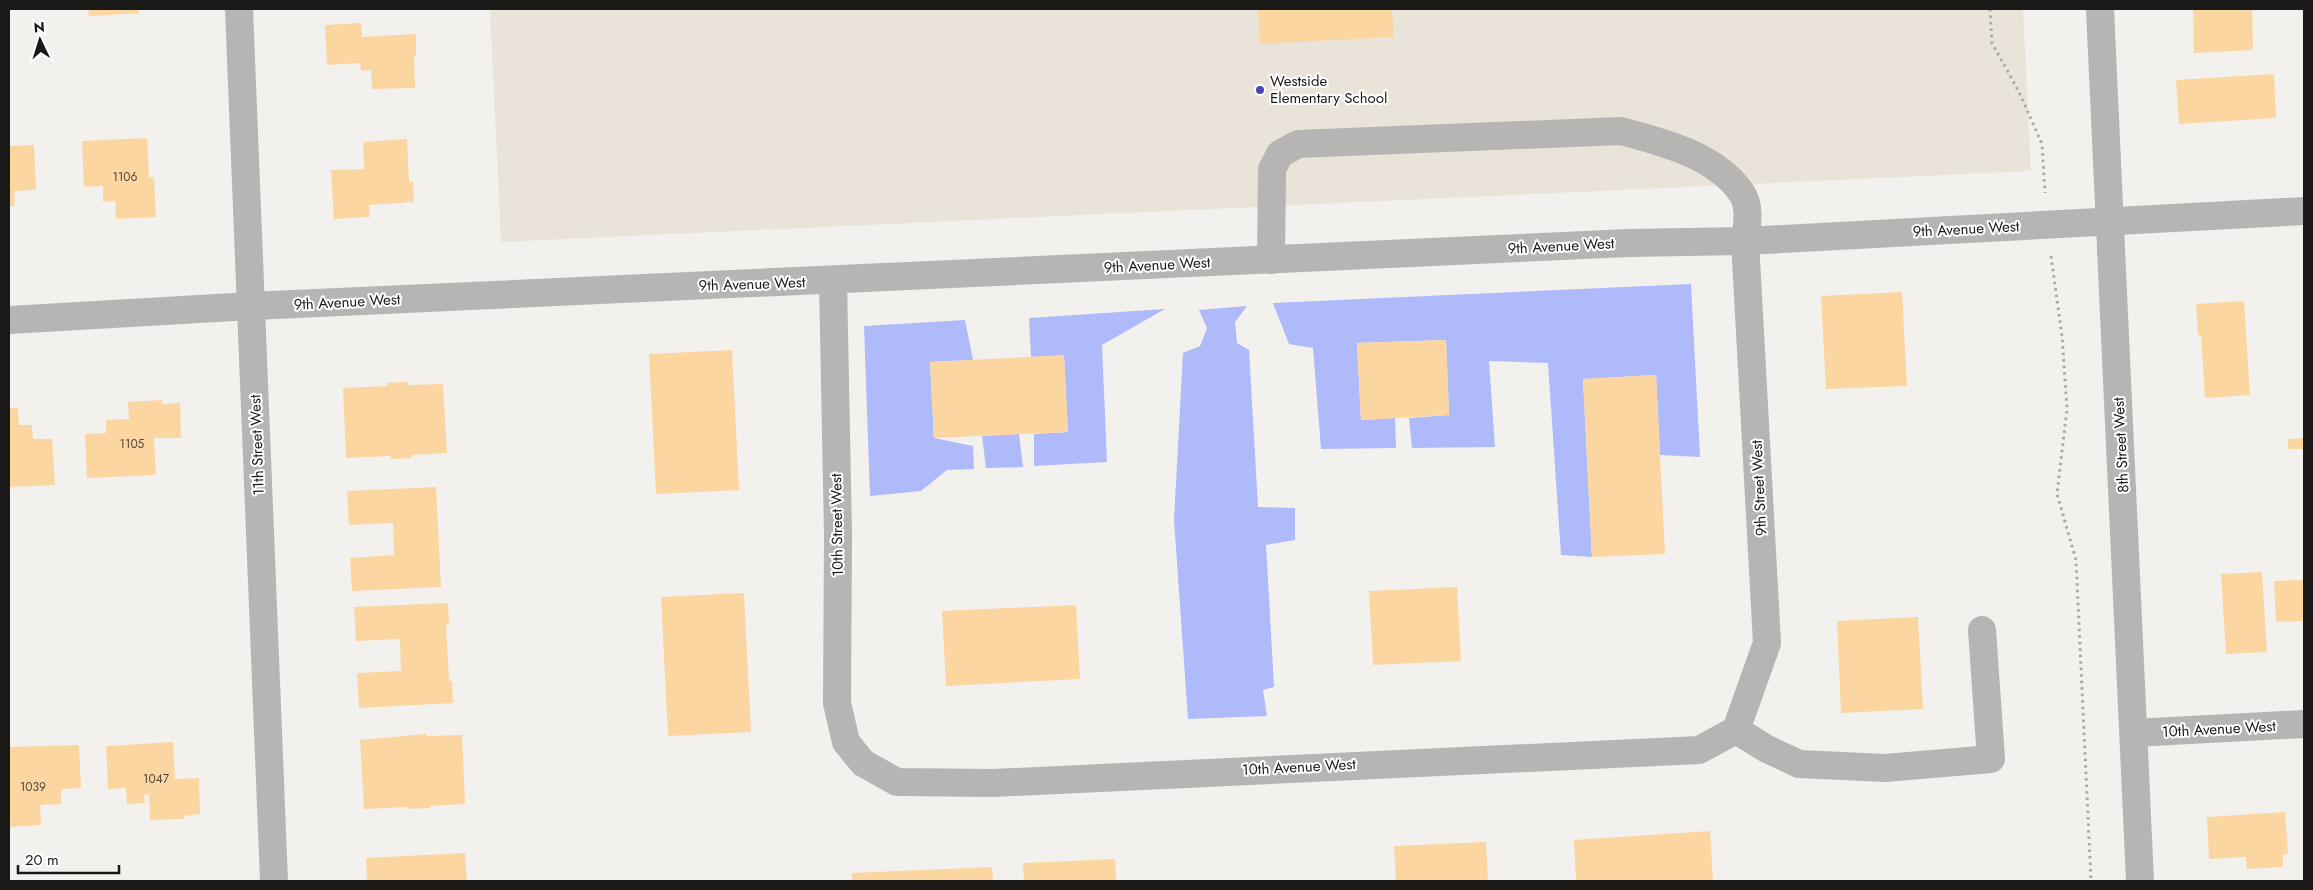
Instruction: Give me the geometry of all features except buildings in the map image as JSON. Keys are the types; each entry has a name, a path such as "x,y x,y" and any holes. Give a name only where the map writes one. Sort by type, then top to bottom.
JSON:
{"street":[{"name":"11th Street West","path":"239,9 274,881"},
{"name":"8th Street West","path":"2100,9 2140,881"},
{"name":"9th Street West","path":"1271,260 1272,168 1280,154 1298,144 1621,131 1664,142 1711,163 1742,193 1749,217 1745,241 1767,643 1736,730"},
{"name":"9th Avenue West","path":"9,320 252,306 1628,243 1745,241 2304,210"},
{"name":"10th Street West","path":"833,280 838,535 838,703 846,742 863,763"},
{"path":"1736,730 1767,749 1799,764 1885,768 1991,758 1982,630"},
{"name":"10th Avenue West","path":"2134,733 2304,724"},
{"name":"10th Avenue West","path":"863,763 897,782 993,783 1699,750 1736,730"}],"path":[{"path":"1990,9 1992,43 2019,92 2042,144 2046,224 2062,336 2067,409 2057,494 2076,560 2091,881"}],"shaded area":[{"name":"Westside Elementary School","path":"490,9 2023,9 2031,171 501,242"},
{"path":"1691,284 1700,457 1660,455 1656,375 1583,379 1592,557 1561,555 1548,363 1489,361 1495,447 1412,448 1409,418 1449,415 1446,340 1357,343 1361,420 1395,418 1396,448 1321,449 1313,348 1289,344 1273,303"},
{"path":"1247,306 1235,322 1237,343 1249,350 1258,507 1295,508 1295,540 1266,545 1274,687 1263,690 1267,716 1188,719 1174,520 1183,353 1200,346 1207,328 1199,310"},
{"path":"1165,309 1102,345 1107,462 1034,466 1034,434 1068,432 1064,356 1031,357 1029,318"},
{"path":"965,320 973,360 930,362 934,438 973,446 974,469 947,470 921,491 870,496 864,326"},
{"path":"1019,434 1023,467 986,468 982,436"}],"place":[{"name":"Westside Elementary School","path":"1260,90"}]}
